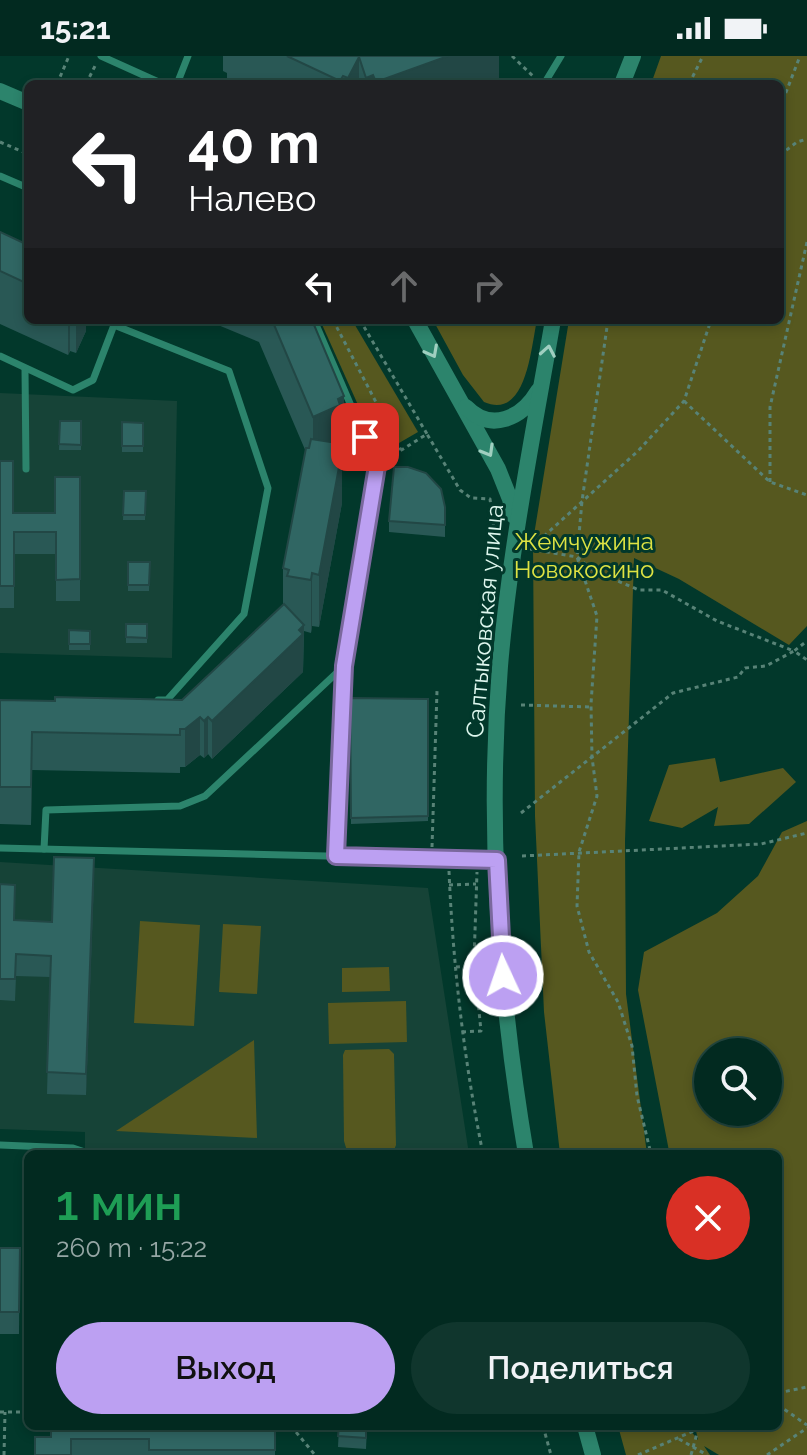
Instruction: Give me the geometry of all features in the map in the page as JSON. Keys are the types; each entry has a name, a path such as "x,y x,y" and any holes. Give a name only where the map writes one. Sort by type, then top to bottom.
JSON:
{"street":[{"path":"624,80 633,56"},
{"path":"0,91 24,101"},
{"path":"417,324 505,484 514,513 514,541"},
{"name":"Салтыковская улица","path":"525,1150 507,1028 497,860 498,698 514,541 552,324"},
{"name":"Салтыковская улица","path":"449,383 475,416 491,421 509,419 524,409 542,382"},
{"path":"586,1430 593,1455"}],"lane":[{"path":"100,56 154,80"},
{"path":"179,80 188,56"},
{"path":"545,80 561,56"},
{"path":"0,176 24,186"},
{"path":"0,356 73,390 93,380 112,324"},
{"path":"118,324 229,371 268,488 244,614 167,700 143,700"},
{"path":"316,324 377,466 344,666 336,856"},
{"path":"25,369 26,469"},
{"path":"44,849 46,810 180,806 205,796 344,666"},
{"path":"0,848 497,860"},
{"path":"0,1145 79,1150"}],"path":[{"path":"59,80 69,56"},
{"path":"88,80 100,56"},
{"path":"512,56 538,80"},
{"path":"691,80 703,56"},
{"path":"784,98 800,56"},
{"path":"784,152 807,139"},
{"path":"0,142 24,152"},
{"path":"770,482 770,407 807,242"},
{"path":"335,324 401,450"},
{"path":"362,324 460,490 471,498 490,499 495,524 494,558"},
{"path":"607,324 577,557 597,616 591,707 597,796 579,852 577,906 589,952 618,1002 632,1046 637,1096 650,1150"},
{"path":"710,324 684,401 638,451 529,549 577,557 594,571 639,590 662,590 717,621 794,651 807,660"},
{"path":"684,401 770,482 807,495"},
{"path":"377,466 427,434"},
{"path":"521,813 673,693 738,677 745,668 766,666 807,641"},
{"path":"431,858 437,691"},
{"path":"521,705 591,707"},
{"path":"522,856 761,844 807,833"},
{"path":"448,859 462,1032 482,1150"},
{"path":"462,1032 481,1031 474,966 478,859"},
{"path":"449,885 476,884"},
{"path":"456,967 474,966"},
{"path":"782,1392 807,1387"},
{"path":"767,1455 807,1427 782,1408"},
{"path":"4,1455 2,1412 24,1412"},
{"path":"294,1430 315,1455"},
{"path":"544,1430 551,1455"},
{"path":"638,1455 695,1430"},
{"path":"691,1455 698,1430"},
{"path":"678,1439 707,1455"}],"shaded area":[{"path":"0,393 177,401 172,658 0,653"},
{"path":"0,862 428,888 468,1150 85,1150 85,1132 0,1129"}],"green space":[{"name":"Жемчужина Новокосино","path":"661,56 807,56 807,626 789,645 679,579 634,558 625,841 626,994 646,1150 560,1150 544,1012 535,816 533,541 568,324 784,324 784,80 652,80"},
{"path":"322,324 354,324 418,432 380,454"},
{"path":"435,324 536,324 524,378 510,401 498,405 484,402 463,375"},
{"path":"715,758 720,782 783,768 796,782 749,824 714,826 718,807 682,828 649,821 669,765"},
{"path":"807,821 807,1455 719,1455 704,1446 710,1455 626,1455 619,1430 690,1430 698,1440 696,1430 782,1430 782,1150 669,1150 638,990 644,952 717,913 758,876 782,832"},
{"path":"140,921 200,925 194,1026 134,1023"},
{"path":"223,924 261,926 257,994 219,992"},
{"path":"389,967 390,991 342,992 342,968"},
{"path":"406,1001 407,1042 329,1044 328,1003"},
{"path":"254,1040 257,1138 116,1131"},
{"path":"389,1049 394,1054 394,1150 347,1150 344,1141 345,1050"}],"building":[{"path":"287,56 448,56 382,80 375,80 373,75 366,78 359,57 348,78 343,76 338,80"},
{"path":"0,232 24,243 24,282 0,271"},
{"path":"274,324 314,324 344,396 338,399 340,405 313,417"},
{"path":"60,421 81,421 81,445 59,444"},
{"path":"122,422 143,423 143,446 122,446"},
{"path":"311,439 337,443 335,450 342,451 319,575 312,573 311,580 287,576 289,570 283,568 306,448 309,448"},
{"path":"0,461 13,461 13,513 55,513 55,477 80,477 80,579 56,580 56,532 14,532 14,586 0,586"},
{"path":"394,467 408,467 426,473 441,489 445,525 389,521"},
{"path":"124,491 146,491 145,515 123,515"},
{"path":"128,562 150,562 149,585 128,585"},
{"path":"284,604 304,625 299,630 303,634 212,721 208,717 204,721 200,717 185,729 180,729 180,735 32,732 31,787 0,787 0,700 55,701 55,697 182,700"},
{"path":"126,624 147,624 147,638 126,637"},
{"path":"69,630 90,631 90,644 69,644"},
{"path":"350,698 428,699 428,816 351,818"},
{"path":"54,857 94,858 86,1074 47,1072 51,956 16,954 15,979 0,979 0,884 15,885 14,920 52,922"},
{"path":"0,1248 20,1248 19,1312 0,1312"},
{"path":"51,1430 275,1430 275,1450 149,1450 149,1439 71,1439 71,1455 35,1455 35,1437 51,1437"},
{"path":"339,1430 366,1430 366,1438 338,1436"}],"route":[{"path":"365,437 377,466 344,666 336,856 497,860 503,976"}]}
